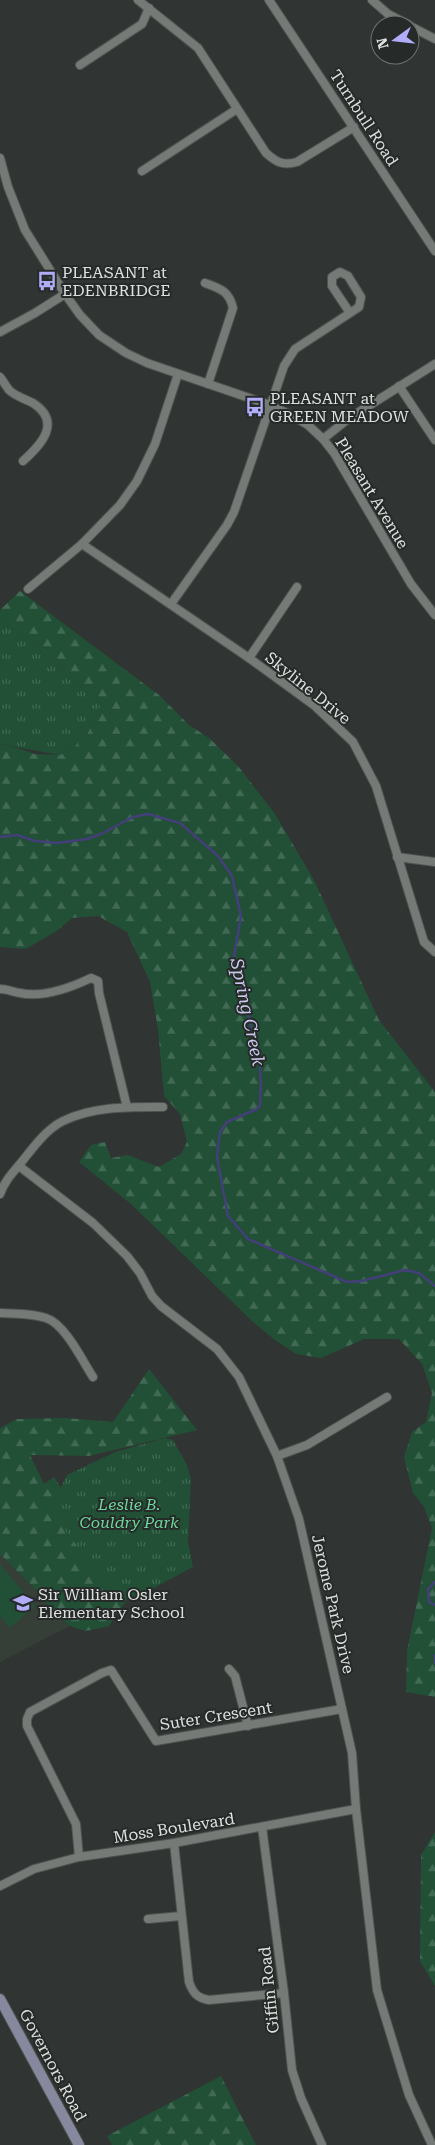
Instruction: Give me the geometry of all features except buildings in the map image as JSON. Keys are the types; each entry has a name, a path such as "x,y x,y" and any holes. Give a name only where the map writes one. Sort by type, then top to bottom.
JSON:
{"main road":[{"name":"Governors Road","path":"0,1999 79,2145"}],"street":[{"path":"138,0 198,48 266,153 276,162 286,165 297,162 354,127"},
{"name":"Turnbull Road","path":"269,0 435,251"},
{"path":"372,0 390,15"},
{"path":"80,65 142,24 149,8"},
{"path":"420,31 435,39"},
{"path":"142,171 236,109"},
{"name":"Pleasant Avenue","path":"0,158 4,188 24,230 65,294 80,315 99,335 126,353 178,374 270,404 308,425 323,439 354,487 411,584 435,614"},
{"path":"171,604 227,525 234,512 270,404 284,366 294,349 350,313 359,306 361,297 348,276 340,272 332,277 332,286 350,313"},
{"path":"205,283 221,289 230,296 233,308 208,384"},
{"path":"0,332 27,318 65,294"},
{"path":"323,439 348,419 435,364"},
{"path":"28,589 82,544 120,505 137,481 155,444 178,374"},
{"path":"0,377 10,390 41,409 47,418 49,427 38,448 23,461"},
{"path":"400,386 435,440"},
{"name":"Skyline Drive","path":"82,544 249,658 315,706 353,742 376,786 396,857 424,942 435,952"},
{"path":"249,658 297,587"},
{"path":"396,857 435,862"},
{"path":"0,989 21,994 39,994 70,986 90,978 98,981 99,993 127,1107"},
{"path":"0,1194 6,1180 38,1141 62,1122 95,1111 127,1107 162,1107"},
{"name":"Jerome Park Drive","path":"19,1166 93,1223 127,1256 140,1273 152,1296 161,1306 217,1349 239,1377 277,1456 300,1519 352,1753 356,1809 377,1990 409,2094 432,2145"},
{"path":"0,1313 34,1315 48,1318 60,1326 93,1377"},
{"path":"277,1456 307,1445 387,1397"},
{"path":"229,1669 235,1676 248,1726"},
{"name":"Suter Crescent","path":"80,1857 76,1824 27,1726 30,1712 111,1670 156,1741 342,1709"},
{"name":"Moss Boulevard","path":"0,1886 34,1869 80,1857 262,1827 356,1809"},
{"name":"Giffin Road","path":"262,1827 284,1992 292,2070 301,2098 322,2145"},
{"path":"174,1842 181,1916 189,1982 192,1991 199,1998 209,2000 284,1992"},
{"path":"148,1919 181,1916"}],"shaded area":[{"name":"Sir William Osler Elementary School","path":"0,1554 38,1592 53,1613 70,1626 0,1662"}],"green space":[{"path":"20,591 159,695 189,725 209,738 238,766 275,814 314,880 379,1020 435,1092 435,1697 406,1692 407,1651 432,1528 424,1507 413,1493 404,1457 412,1432 426,1422 432,1393 422,1364 399,1339 364,1339 321,1358 296,1354 253,1322 131,1204 79,1162 91,1145 105,1142 111,1158 128,1155 159,1167 181,1154 187,1142 180,1114 164,1096 158,1029 150,982 127,932 98,916 72,918 58,930 26,949 0,947 0,744 34,754 60,755 85,739 101,704 55,667 29,639 0,619 0,610"},
{"path":"0,619 29,639 55,667 101,704 85,739 60,755 0,744"},
{"path":"149,1369 197,1430 89,1456 30,1455 44,1484 54,1477 130,1595 109,1626 86,1631 70,1626 53,1613 38,1592 0,1554 0,1428 17,1419 67,1418 113,1422"},
{"name":"Leslie B. Couldry Park","path":"165,1438 173,1440 187,1465 191,1479 188,1542 193,1567 135,1598 117,1596 95,1576 80,1550 58,1521 53,1504 67,1475 115,1452"},
{"path":"0,1564 35,1606 10,1628 0,1616"},
{"path":"435,1832 435,1986 420,1961 421,1855"},
{"path":"221,2076 256,2145 112,2145 107,2136"}],"waterway":[{"name":"Spring Creek","path":"0,837 17,835 35,841 58,843 87,839 101,834 133,817 148,814 180,823 218,856 232,876 241,916 234,956 252,1030 259,1050 261,1084 260,1105 257,1109 227,1122 220,1132 217,1157 228,1216 248,1239 347,1282 362,1281 405,1270 419,1273 435,1286"},
{"name":"Spring Creek","path":"435,1582 428,1589 429,1602 435,1605"},
{"name":"Spring Creek","path":"435,1655 435,1663"}],"place":[{"name":"PLEASANT at EDENBRIDGE","path":"47,281"},
{"name":"PLEASANT at GREEN MEADOW","path":"255,407"},
{"name":"Sir William Osler Elementary School","path":"23,1603"}]}
